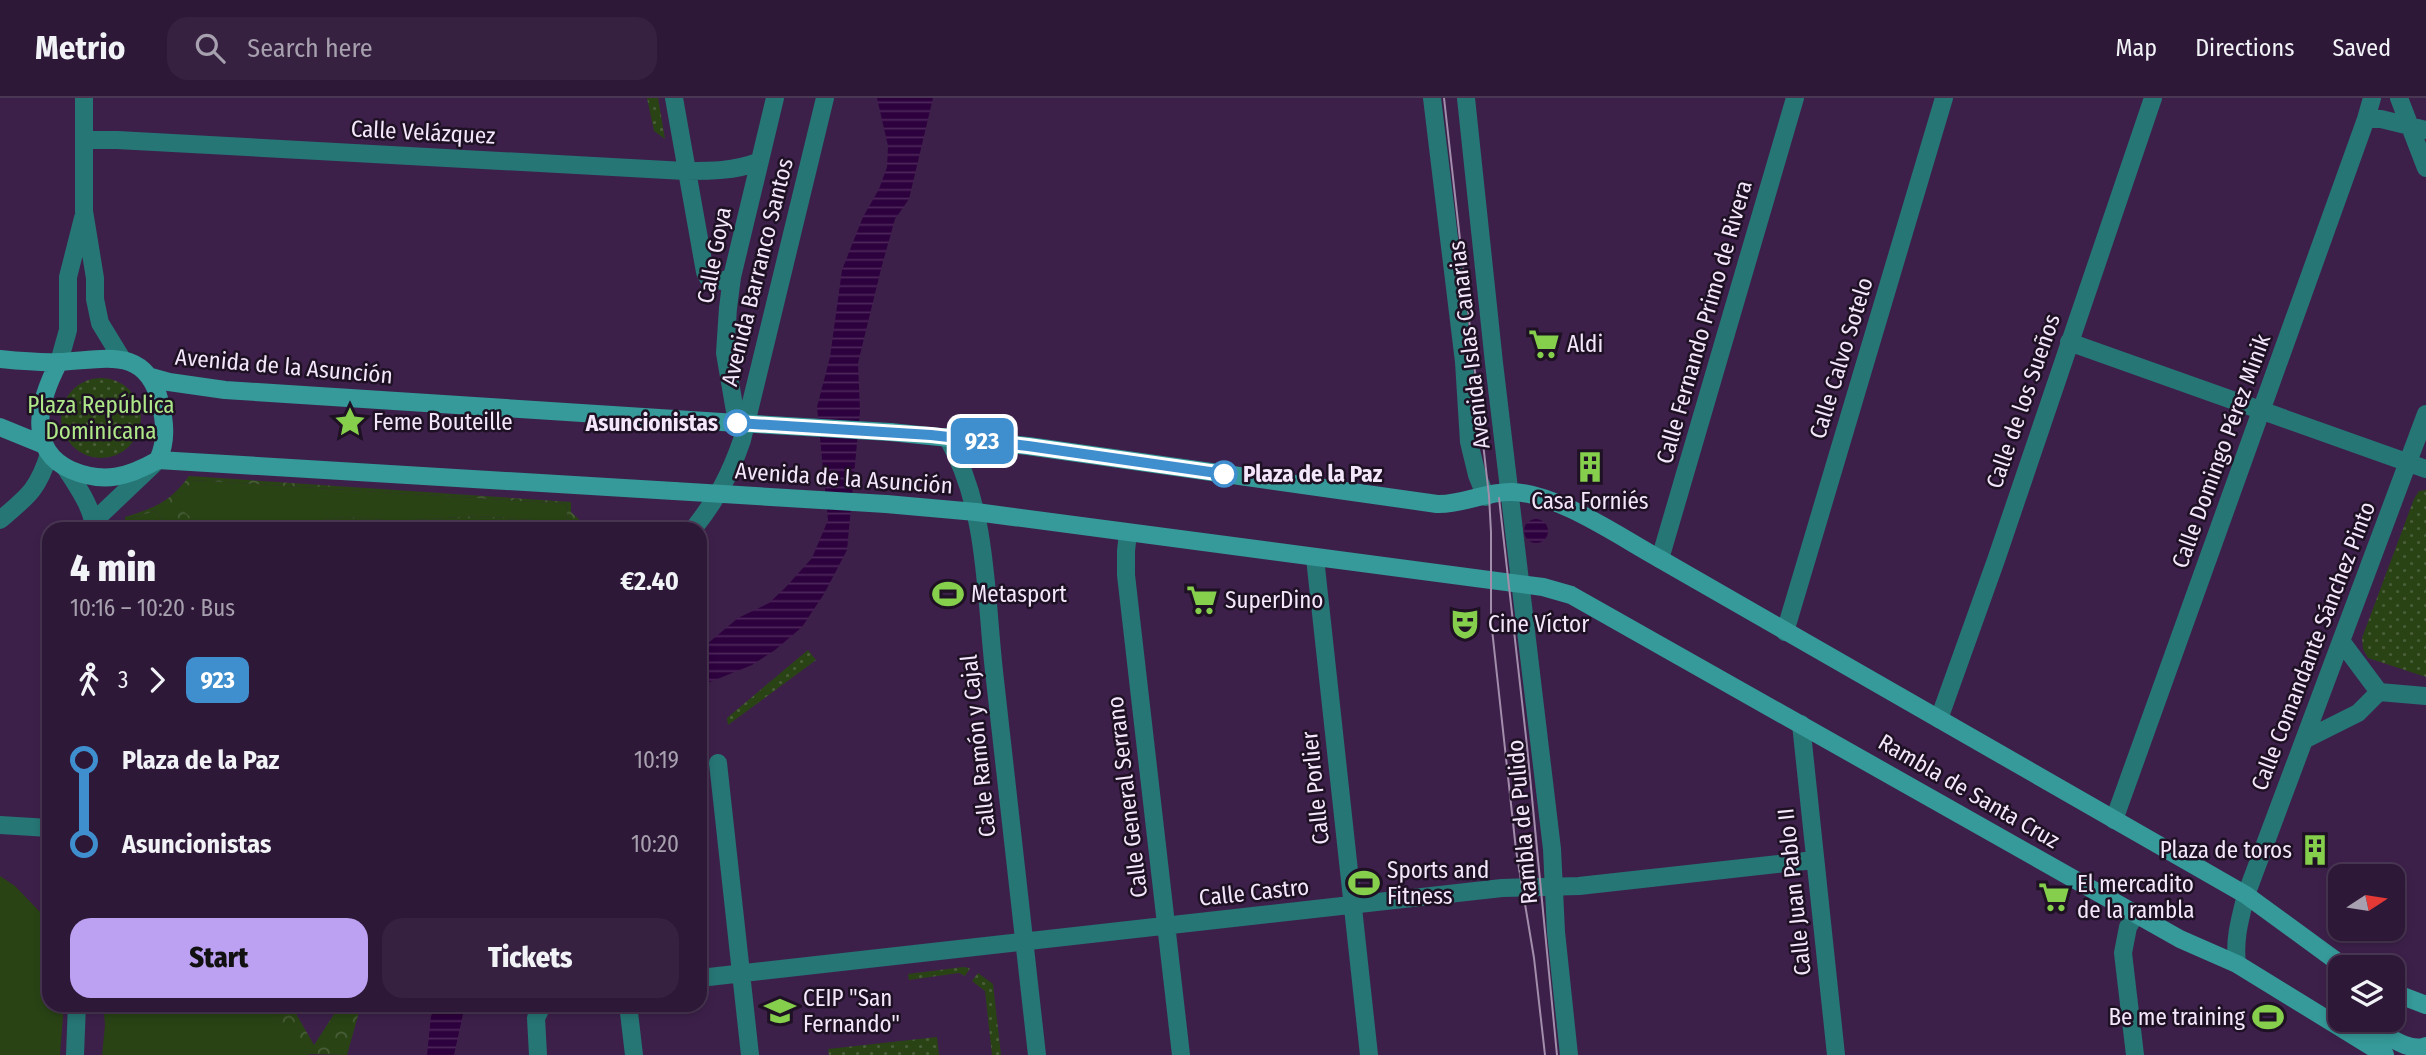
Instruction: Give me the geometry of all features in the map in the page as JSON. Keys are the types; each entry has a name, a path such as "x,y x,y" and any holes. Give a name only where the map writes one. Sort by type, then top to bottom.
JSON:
{"main road":[{"path":"0,359 59,362 106,357 122,359 138,366 151,377 161,405 165,434 158,460 134,472 106,478 87,476 65,467 46,449 0,427"},
{"path":"46,449 40,419 41,406 59,362"},
{"name":"Avenida de la Asunción","path":"151,377 225,390 947,437 1437,504 1455,504 1498,494"},
{"name":"Avenida de la Asunción","path":"158,460 886,504 976,512 1522,585"},
{"name":"Rambla de Santa Cruz","path":"1498,494 1532,496 1569,509 1660,559 2246,895 2328,955"},
{"name":"Rambla de Santa Cruz","path":"1522,585 1543,587 1571,595 2180,939 2237,964 2328,1015"},
{"path":"2405,997 2426,1005"},
{"name":"Rambla de Santa Cruz","path":"2349,1032 2385,1055"},
{"path":"2380,1032 2404,1046 2414,1049 2426,1046"}],"street":[{"path":"84,98 84,211 95,278 97,312 105,333 122,359"},
{"path":"674,98 705,272 708,278 716,281 732,277"},
{"name":"Calle Goya","path":"737,423 725,353 732,277 775,98"},
{"name":"Avenida Barranco Santos","path":"699,522 717,498 731,471 742,440 825,98"},
{"name":"Avenida Islas Canarias","path":"1432,98 1462,348 1469,442 1477,475 1498,494"},
{"name":"Avenida Islas Canarias","path":"1466,98 1494,363 1498,494 1522,585"},
{"name":"Calle Fernando Primo de Rivera","path":"1660,559 1795,98"},
{"name":"Calle Calvo Sotelo","path":"1786,632 1944,98"},
{"name":"Calle de los Sueños","path":"1939,719 2153,98"},
{"name":"Calle Domingo Pérez Minik","path":"2114,820 2372,98"},
{"path":"2399,98 2418,129 2426,168"},
{"path":"2366,119 2381,119 2418,129"},
{"name":"Calle Velázquez","path":"84,140 685,171 721,171 758,162"},
{"path":"59,362 68,330 68,277 84,211"},
{"path":"2069,342 2426,469"},
{"name":"Calle Comandante Sánchez Pinto","path":"2237,964 2237,929 2246,895 2426,414"},
{"name":"Calle Ramón y Cajal","path":"947,437 962,468 976,512 986,580 1037,1055"},
{"path":"0,520 30,495 39,483 46,449"},
{"path":"96,522 158,460"},
{"path":"65,467 80,491 92,522"},
{"name":"Calle General Serrano","path":"1128,533 1125,551 1126,575 1181,1055"},
{"name":"Calle Porlier","path":"1315,558 1369,1055"},
{"name":"Rambla de Pulido","path":"1522,585 1552,849 1569,1055"},
{"path":"2342,641 2379,692 2426,696"},
{"path":"2304,740 2358,713 2379,692"},
{"name":"Calle Juan Pablo II","path":"1801,723 1836,1055"},
{"path":"718,763 750,1055"},
{"path":"0,825 42,828"},
{"name":"Calle Castro","path":"707,977 1502,888 1579,886 1814,860"},
{"path":"2134,1055 2123,953 2128,927 2136,914"},
{"path":"75,1055 77,1012"},
{"path":"538,1055 536,1018 539,1012"},
{"path":"629,1012 634,1055"}],"green space":[{"path":"647,98 658,98 665,139 654,131"},
{"name":"Plaza República Dominicana","path":"101,378 116,381 129,390 138,403 141,418 138,433 129,446 116,455 101,458 86,455 73,446 64,433 61,418 64,403 73,390 86,381"},
{"path":"189,476 571,502 571,512 582,522 559,522 566,520 568,504 193,480 174,503 196,522 165,522 155,511 125,522 125,517 161,503"},
{"path":"193,480 568,504 566,520 559,522 479,516 397,521 346,517 318,522 196,522 173,503"},
{"path":"2426,490 2426,677 2368,658 2363,649 2362,638 2414,499 2419,491"},
{"path":"155,511 165,522 128,522 128,519"},
{"path":"479,516 559,522 318,522 346,517 397,521"},
{"path":"808,650 816,660 728,725 727,718"},
{"path":"0,876 15,886 42,915 42,1012 63,1012 60,1055 0,1055"},
{"path":"970,968 965,976 959,973 909,980 908,974"},
{"path":"978,973 993,984 1001,1055 992,1055 985,991 972,981"},
{"path":"104,1012 273,1012 309,1055 102,1055"},
{"path":"273,1012 295,1012 314,1045 335,1012 359,1012 347,1055 307,1054"},
{"path":"937,1037 939,1055 829,1055 828,1049"}],"shaded area":[{"path":"877,98 933,98 909,199 895,219 858,363 860,411 847,550 824,594 802,627 752,665 707,683 707,644 738,618 769,603 785,588 812,558 828,520 817,407 830,357 842,270 863,217 879,189 887,167 888,146"},
{"path":"1536,519 1545,522 1548,531 1545,540 1536,543 1527,540 1524,531 1527,522"},
{"path":"433,1012 463,1012 454,1055 427,1055"}],"tram line":[{"path":"1444,98 1489,496 1491,620 1516,850 1534,958 1545,1055"},
{"path":"1499,498 1527,746 1557,1055"}],"bus line":[{"name":"923","path":"737,423 931,435 1224,474"}],"place":[{"name":"Aldi","path":"1544,344"},
{"name":"Feme Bouteille","path":"350,422"},
{"name":"Asuncionistas","path":"737,423"},
{"name":"Casa Forniés","path":"1590,467"},
{"name":"Plaza de la Paz","path":"1224,474"},
{"name":"Metasport","path":"948,594"},
{"name":"SuperDino","path":"1202,600"},
{"name":"Cine Víctor","path":"1465,624"},
{"name":"Plaza de toros","path":"2315,850"},
{"name":"Sports and Fitness","path":"1364,883"},
{"name":"El mercadito de la rambla","path":"2054,897"},
{"name":"CEIP \"San Fernando\"","path":"780,1011"},
{"name":"Be me training","path":"2268,1017"}]}
